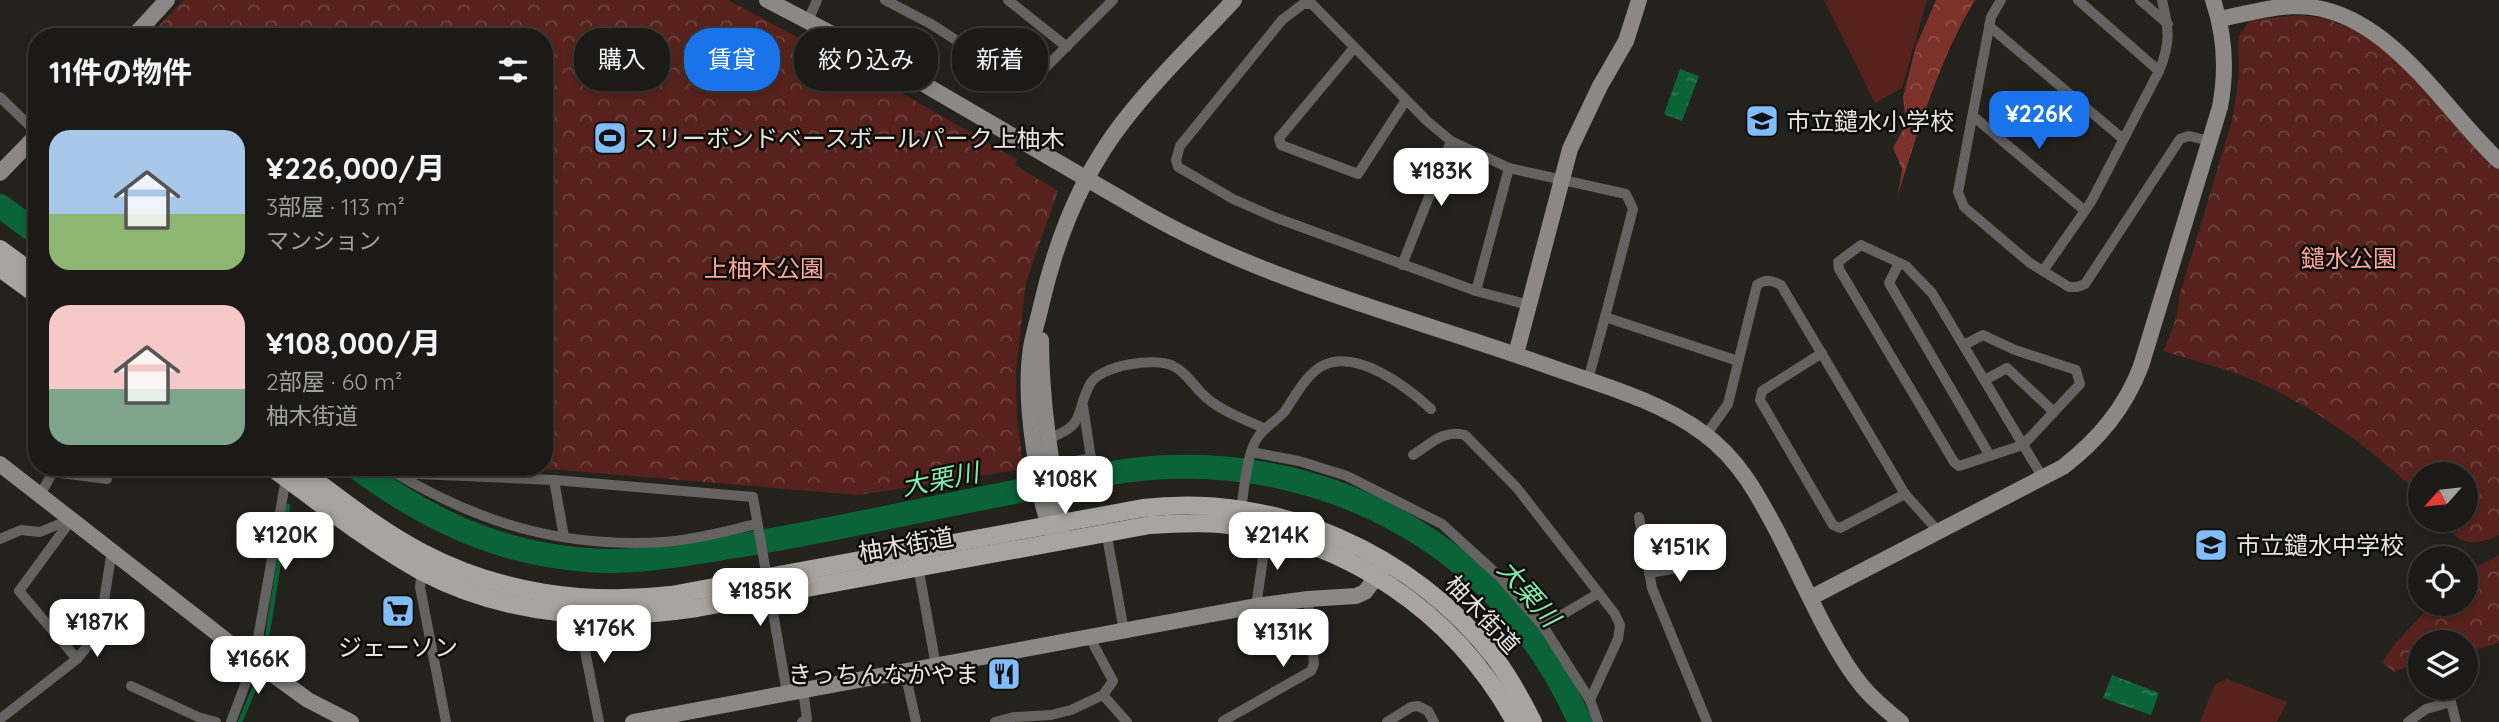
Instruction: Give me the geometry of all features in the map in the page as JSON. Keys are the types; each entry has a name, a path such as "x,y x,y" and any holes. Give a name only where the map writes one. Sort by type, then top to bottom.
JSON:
{"main road":[{"path":"0,249 28,269"},
{"path":"0,268 28,288"},
{"name":"柚木街道","path":"295,476 370,540 422,571 492,599 578,615 653,614 769,586 1056,530 1166,505 1208,504 1241,509 1332,534 1382,569 1456,640 1491,683 1515,722"},
{"name":"柚木街道","path":"296,476 423,553 479,576 525,589 577,598 617,599 769,586 918,566 1056,530 1106,531 1188,523 1218,524 1267,533 1382,569 1422,586 1471,630 1506,675 1533,722"}],"street":[{"path":"141,28 167,0"},
{"path":"767,0 886,62 1195,239 1230,255 1378,309 1516,354 1659,407 1706,435 1734,461 1751,484 1849,668 1880,705 1901,722"},
{"path":"808,20 817,0"},
{"path":"885,0 931,23 1021,82 1031,82 1113,0"},
{"path":"1009,0 1067,47"},
{"path":"1048,472 1029,398 1031,347 1050,267 1069,216 1102,152 1135,107 1234,0"},
{"path":"1516,354 1561,180 1580,125 1626,41 1639,0"},
{"path":"2001,0 1991,17 1958,192 1964,206 2020,255 2043,271 2069,287 2085,284 2180,139 2189,136 2209,141"},
{"path":"2078,0 2159,71"},
{"path":"2140,0 2168,24"},
{"path":"2043,271 2084,210 2159,71 2167,51 2168,24 2162,0"},
{"path":"1812,597 2043,478 2079,455 2113,419 2135,381 2220,107 2224,75 2223,38 2213,0"},
{"path":"1530,305 1476,291 1402,265 1233,200 1178,167 1176,160 1180,146 1272,30 1303,4 1312,4 1406,100 1451,141 1509,168 1626,194 1633,209 1588,380"},
{"path":"2220,19 2272,8 2298,6 2326,10 2357,21 2393,46 2474,138 2499,161"},
{"path":"1989,26 2123,139"},
{"path":"1354,48 1279,138 1281,145 1357,174 1406,100"},
{"path":"0,97 28,125"},
{"path":"1973,116 2084,210"},
{"path":"1402,265 1451,141"},
{"path":"0,173 28,143"},
{"path":"1476,291 1509,168"},
{"path":"1964,345 1983,335 2015,350 2076,370 2080,384 2024,445 1959,466 1954,462 1839,270 1838,262 1861,245 1906,266 1933,293 1964,345 2024,445 2043,478"},
{"path":"1899,263 1889,283 1990,456"},
{"path":"1706,435 1728,404 1757,285 1763,281 1772,281 1781,285 1905,494 1939,533"},
{"path":"1041,310 1042,392 1048,472 1056,530"},
{"path":"1605,317 1738,361"},
{"path":"1822,354 1762,391 1759,400 1833,525 1840,528 1905,494"},
{"path":"1047,439 1072,428 1083,406 1090,382 1102,371 1163,362 1177,367 1208,400 1265,429"},
{"path":"1241,509 1256,439 1279,418 1300,388 1320,367 1335,362 1357,363 1382,373 1413,393 1431,409"},
{"path":"1985,380 2007,368 2054,412"},
{"path":"1048,472 1091,458 1083,406"},
{"path":"1413,455 1445,435 1454,432 1465,435 1517,488 1615,614 1620,625 1618,639 1590,700"},
{"path":"1251,454 1299,461 1347,476 1442,524 1500,577 1543,626 1590,700 1598,722"},
{"path":"0,464 254,661 308,700 351,722"},
{"path":"40,495 51,476"},
{"path":"84,476 107,479"},
{"path":"231,722 254,661 290,476"},
{"path":"400,476 480,517 564,537 621,542 665,542 758,527"},
{"path":"488,476 753,497 769,586 795,691 807,719 802,722"},
{"path":"554,480 564,537"},
{"path":"1639,517 1653,588 1707,722"},
{"path":"0,539 21,530 40,532 72,519"},
{"path":"72,519 19,591 77,659"},
{"path":"1106,531 1125,631"},
{"path":"1256,606 1267,533"},
{"path":"0,719 77,659 99,632 112,550"},
{"path":"1649,573 1706,564"},
{"path":"918,566 936,666"},
{"path":"633,722 1256,606 1356,596 1365,592 1382,569"},
{"path":"422,571 420,587 446,722"},
{"path":"1543,626 1599,593"},
{"path":"1223,721 1311,671 1314,664 1308,599"},
{"path":"578,615 598,722"},
{"path":"995,722 1014,717 1063,713 1103,695 1113,681 1090,638"},
{"path":"905,672 916,722"},
{"path":"131,686 216,722"},
{"path":"1103,695 1127,722"},
{"path":"2408,722 2426,709 2451,702 2456,722"},
{"path":"1387,722 1411,707 1418,706 1428,711 1434,722"}],"green space":[{"name":"上柚木公園","path":"183,0 728,0 794,35 794,91 898,91 1018,160 1015,165 1058,191 1026,282 1016,370 1017,420 1024,469 858,495 553,469 553,28 157,28"},
{"path":"1824,0 1927,0 1902,88 1875,103"},
{"path":"1936,0 1975,0 1940,70 1898,195 1902,169 1893,148 1906,124 1903,97 1916,46"},
{"name":"鑓水公園","path":"2302,15 2326,19 2359,32 2389,52 2463,135 2499,169 2499,535 2473,542 2460,539 2452,532 2478,532 2478,462 2408,462 2408,484 2347,434 2287,396 2241,375 2163,351 2174,325 2179,297 2232,121 2239,75 2238,37 2250,20"},
{"path":"2499,555 2499,643 2478,649 2478,630 2408,630 2408,667 2394,672 2382,662 2394,645 2421,616 2478,616 2478,566"},
{"path":"2227,679 2287,702 2277,722 2200,722 2215,684"}],"water":[{"path":"1680,69 1699,76 1682,121 1664,114"},
{"path":"2112,675 2159,693 2151,715 2103,698"}],"waterway":[{"name":"大栗川","path":"0,206 28,226"},
{"name":"大栗川","path":"368,476 437,518 494,542 555,556 606,561 662,558 769,540 1130,470 1202,467 1233,469 1294,480 1352,499 1380,512 1407,526 1462,564 1509,610 1530,636 1565,692 1580,722"},
{"path":"264,655 288,506"},
{"path":"240,722 259,677"}],"place":[{"name":"市立鑓水小学校","path":"1762,121"},
{"name":"スリーボンドベースボールパーク上柚木","path":"610,138"},
{"name":"市立鑓水中学校","path":"2211,545"},
{"name":"ジェーソン","path":"398,611"},
{"name":"きっちんなかやま","path":"1004,674"}]}
